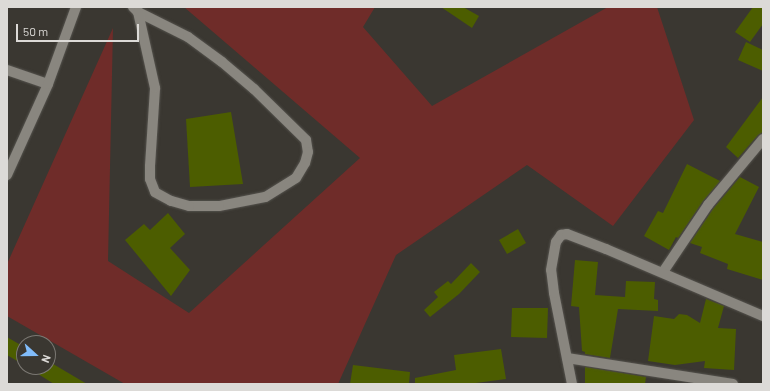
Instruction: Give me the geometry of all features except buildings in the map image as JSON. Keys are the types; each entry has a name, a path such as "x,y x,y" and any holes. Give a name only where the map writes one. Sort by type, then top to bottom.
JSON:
{"street":[{"path":"7,175 48,84 76,7"},
{"path":"136,9 188,37 222,62 254,89 306,140 308,152 305,163 296,178 265,197 219,206 189,206 171,201 155,192 150,179 150,166 155,88 136,9"},
{"path":"7,70 48,84"},
{"path":"663,272 708,205 763,139"},
{"path":"572,384 554,294 551,270 556,242 561,235 567,234 663,272 763,316"},
{"path":"567,358 733,384"}],"shaded area":[{"path":"184,7 375,7 363,27 432,106 608,7 657,7 694,120 613,226 527,165 396,255 338,384 125,384 56,344 56,335 40,335 7,316 7,264 113,28 108,261 189,313 360,158"}]}
